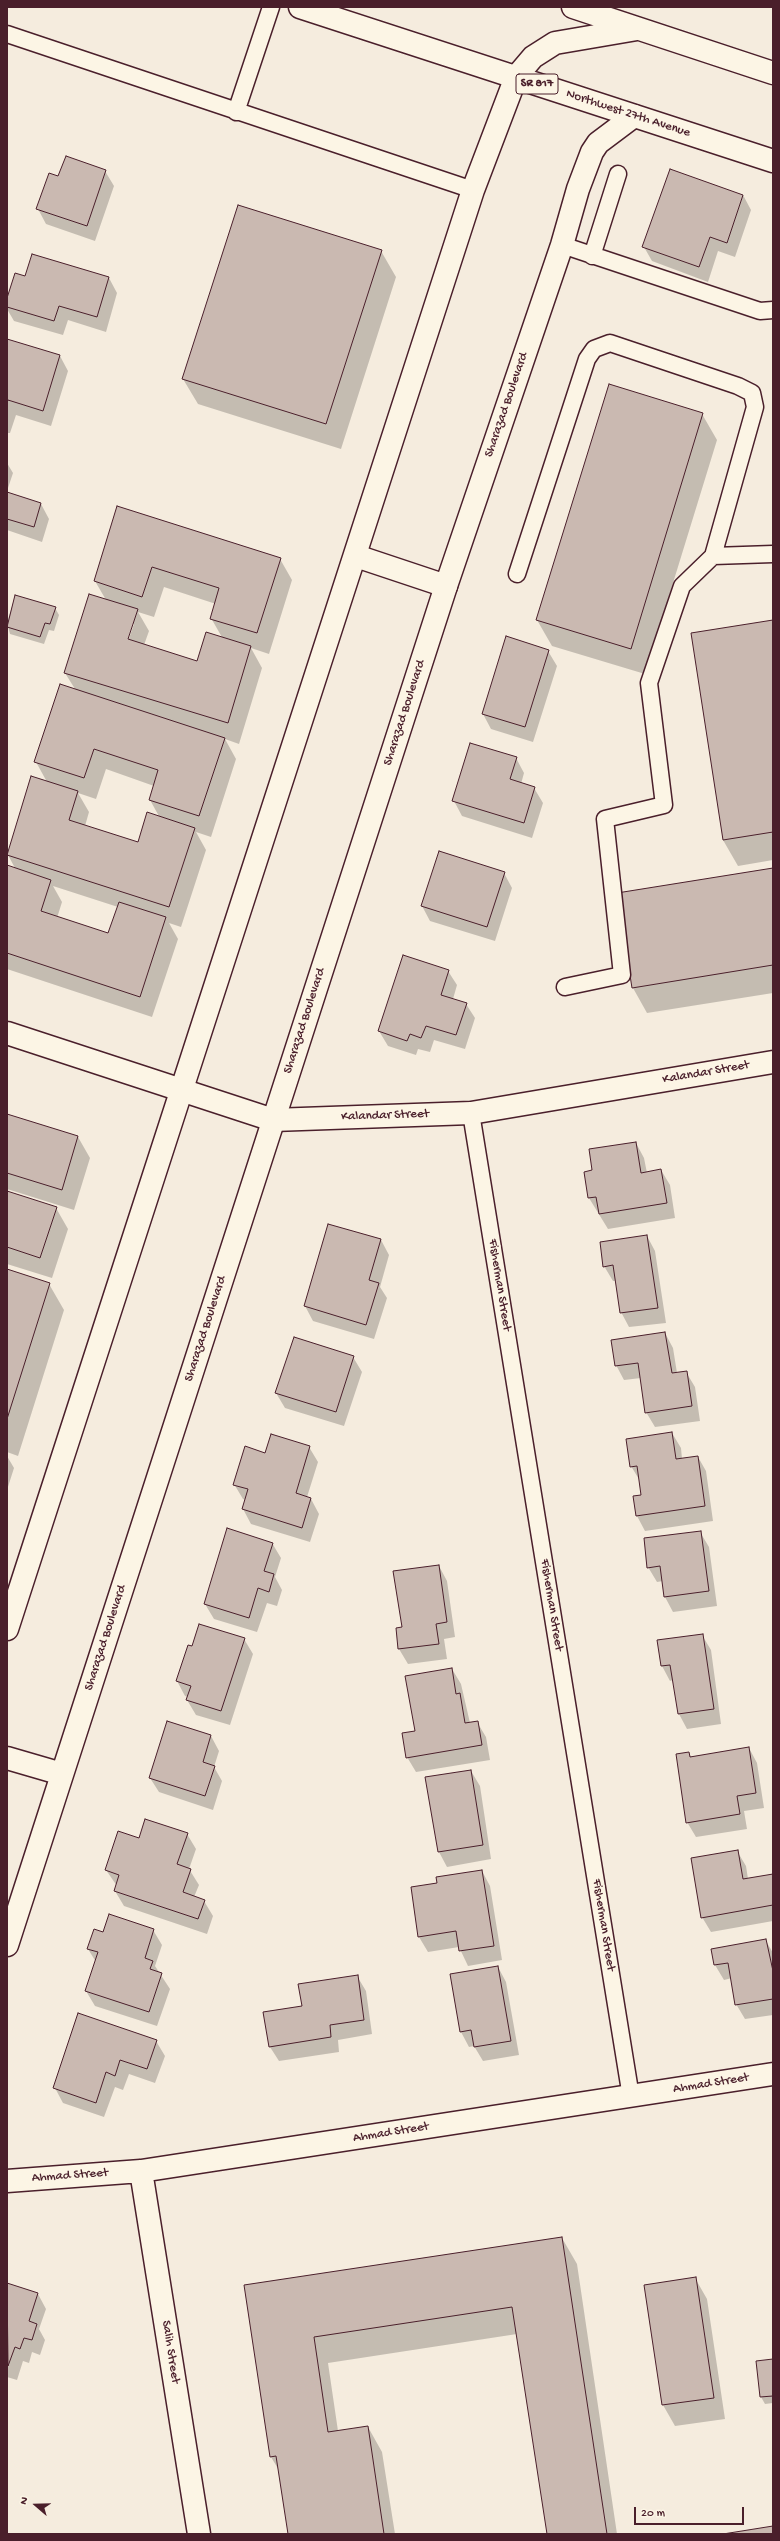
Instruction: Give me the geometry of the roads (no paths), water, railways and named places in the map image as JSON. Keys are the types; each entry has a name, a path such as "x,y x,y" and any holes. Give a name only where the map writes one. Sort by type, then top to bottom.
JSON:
{"street":[{"name":"Northwest 27th Avenue","path":"300,7 773,161"},
{"path":"573,7 612,13 640,28 773,73"},
{"path":"7,1629 181,1090 356,556 473,190 516,77 533,57 555,43 640,28"},
{"name":"Sharazad Boulevard","path":"7,1945 446,586 562,245 578,189 592,152 604,137 634,116"},
{"path":"356,556 446,586"},
{"name":"Kalandar Street","path":"7,1033 273,1120 471,1113 773,1062"},
{"path":"7,1758 62,1774"},
{"name":"Ahmad Street","path":"7,2181 141,2171 773,2074"},
{"name":"Salih Street","path":"141,2171 199,2534"}],"lane":[{"path":"236,112 271,7"},
{"path":"7,34 236,112 473,190"},
{"path":"592,256 618,174"},
{"path":"562,245 760,311 773,310"},
{"path":"517,574 587,358 594,349 610,343 738,386 752,393 755,406 713,556 682,586 649,683 664,805 605,819 622,975 564,986"},
{"path":"713,556 773,554"},
{"name":"Fisherman Street","path":"471,1113 631,2097"}]}
